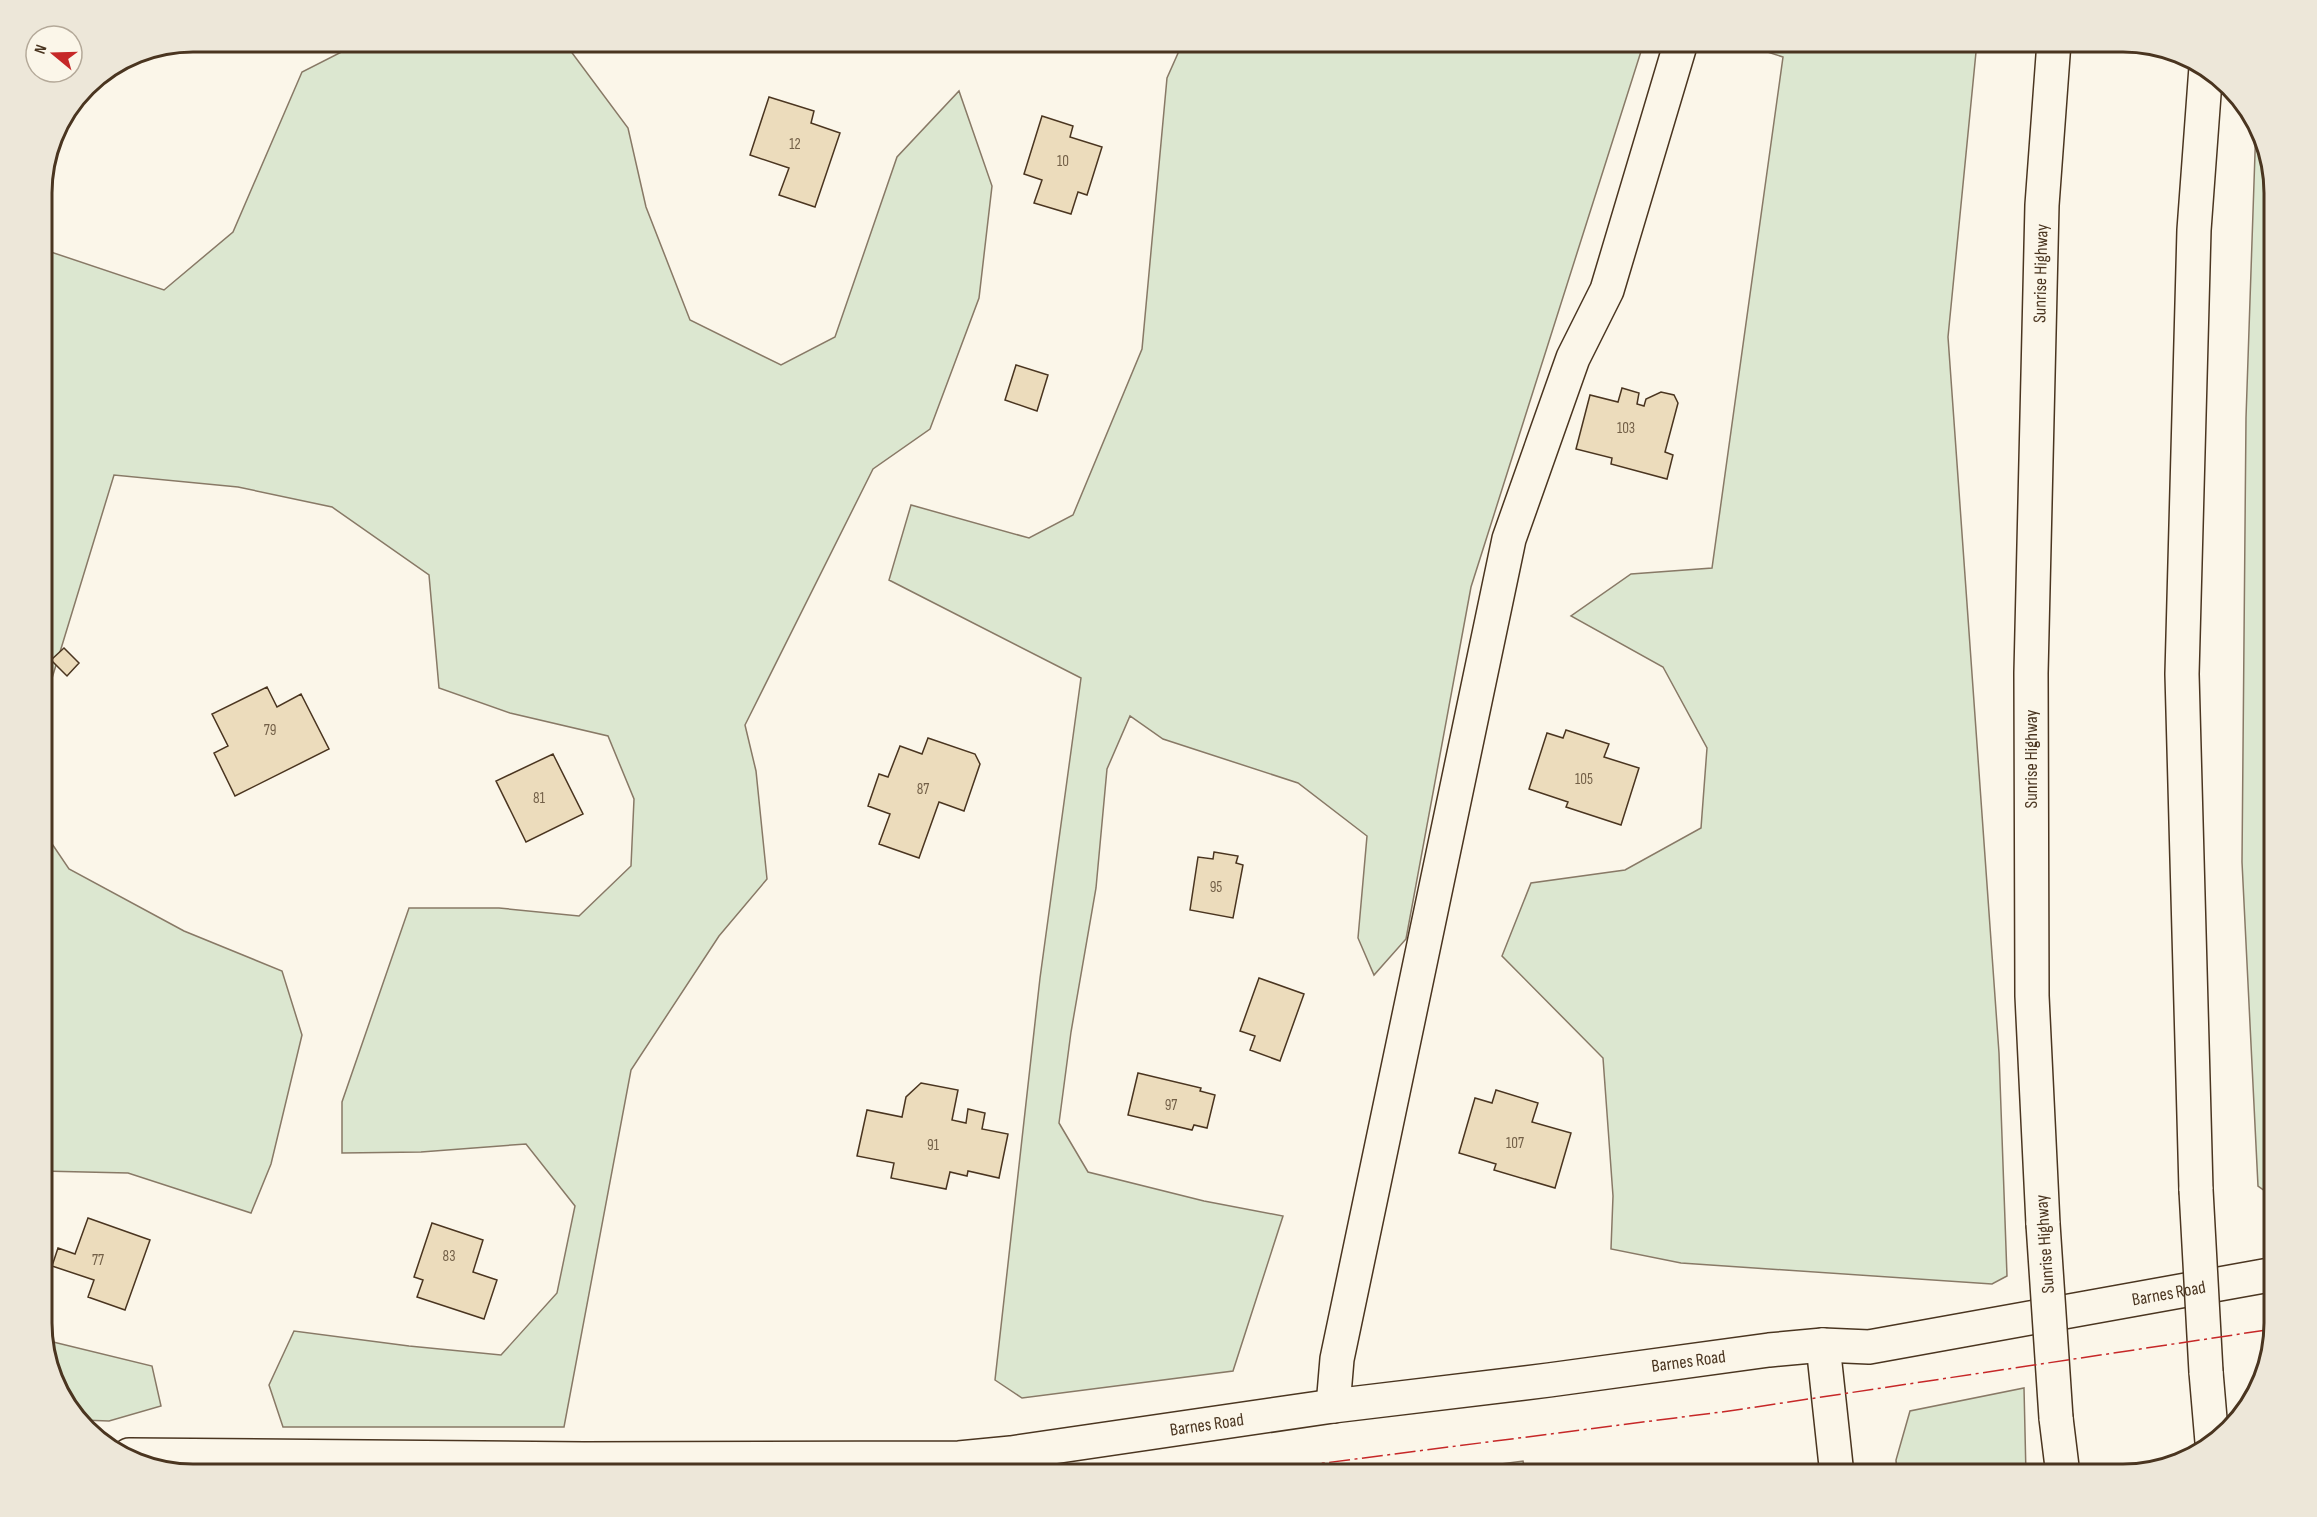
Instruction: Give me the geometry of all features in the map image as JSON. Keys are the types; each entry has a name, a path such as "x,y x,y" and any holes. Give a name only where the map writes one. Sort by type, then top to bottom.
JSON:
{"main road":[{"path":"1334,1406 1336,1359 1509,539 1573,358 1607,290 1678,52"},
{"name":"Sunrise Highway","path":"2053,52 2042,205 2031,674 2032,996 2043,1224 2056,1418 2062,1464"},
{"path":"2205,79 2194,230 2182,674 2196,1190 2211,1433"},
{"name":"Barnes Road","path":"143,1455 584,1459 959,1458 1011,1453 1334,1406 1769,1350 1823,1345 1869,1347 2264,1276"},
{"path":"1823,1345 1836,1464"}],"green space":[{"path":"341,52 571,52 628,128 646,207 690,320 781,365 835,337 897,157 959,91 992,186 979,298 930,429 873,469 745,725 756,771 767,879 719,936 631,1070 564,1427 283,1427 269,1385 294,1331 501,1355 557,1293 575,1206 526,1144 421,1152 342,1153 342,1102 409,908 499,908 579,916 631,866 634,799 608,736 510,713 439,688 429,575 332,507 238,487 114,475 53,675 53,253 164,290 233,232 302,72"},
{"path":"1179,52 1641,52 1471,587 1406,939 1374,975 1358,938 1367,836 1298,783 1163,739 1130,716 1107,769 1096,888 1071,1032 1059,1123 1088,1172 1204,1201 1283,1216 1233,1371 1022,1398 995,1380 1040,978 1081,678 889,580 911,505 1029,538 1073,515 1142,349 1167,78"},
{"path":"1767,52 1976,52 1948,337 1999,1053 2007,1276 1992,1284 1681,1263 1611,1249 1613,1196 1603,1058 1502,956 1531,883 1625,870 1701,828 1707,748 1663,667 1571,616 1631,574 1712,568 1783,57"},
{"path":"2255,144 2260,157 2264,194 2264,1190 2258,1186 2242,862 2246,418"},
{"path":"53,845 69,869 184,931 282,971 302,1035 271,1164 251,1213 128,1173 53,1171"},
{"path":"54,1342 152,1366 161,1406 109,1421 92,1420 76,1402 63,1377"},
{"path":"2024,1388 2026,1464 1896,1464 1910,1411"},
{"path":"1523,1461 1524,1464 1500,1464"}],"building":[{"path":"769,97 814,111 811,123 840,133 815,207 779,195 789,168 750,155"},
{"path":"1042,116 1073,126 1070,137 1102,147 1087,195 1078,192 1071,214 1034,203 1042,180 1024,174"},
{"path":"1016,365 1048,375 1037,411 1005,400"},
{"path":"1622,388 1639,393 1637,404 1644,406 1646,399 1661,392 1674,395 1678,403 1665,452 1673,455 1667,479 1611,464 1612,458 1576,449 1590,395 1618,402"},
{"path":"64,648 79,663 67,676 53,662 53,658"},
{"path":"267,687 277,707 301,694 329,749 235,796 214,753 228,746 212,714"},
{"path":"1566,730 1609,744 1604,757 1639,768 1621,825 1566,807 1568,802 1529,789 1547,733 1563,738"},
{"path":"928,738 975,754 980,764 964,811 939,802 919,858 879,844 890,814 868,806 879,774 888,777 900,746 922,754"},
{"path":"553,754 583,814 526,842 496,781"},
{"path":"1214,852 1238,856 1236,863 1243,865 1233,918 1190,910 1198,857 1213,859"},
{"path":"1259,978 1304,994 1280,1061 1250,1050 1255,1036 1240,1031"},
{"path":"1138,1073 1201,1088 1200,1091 1215,1095 1207,1128 1194,1125 1192,1130 1128,1115"},
{"path":"921,1083 958,1090 952,1120 966,1123 968,1109 985,1113 982,1129 1008,1134 999,1178 968,1171 967,1176 950,1172 946,1189 891,1178 894,1163 857,1156 867,1110 902,1117 906,1097"},
{"path":"1496,1090 1538,1103 1532,1122 1571,1133 1555,1188 1494,1170 1496,1164 1459,1153 1475,1098 1492,1103"},
{"path":"88,1218 150,1240 125,1310 88,1297 94,1280 53,1266 58,1248 75,1254"},
{"path":"432,1223 483,1240 473,1272 497,1280 484,1319 417,1297 423,1280 414,1277"}],"power":[{"path":"1317,1464 1729,1411 2264,1330"}]}
